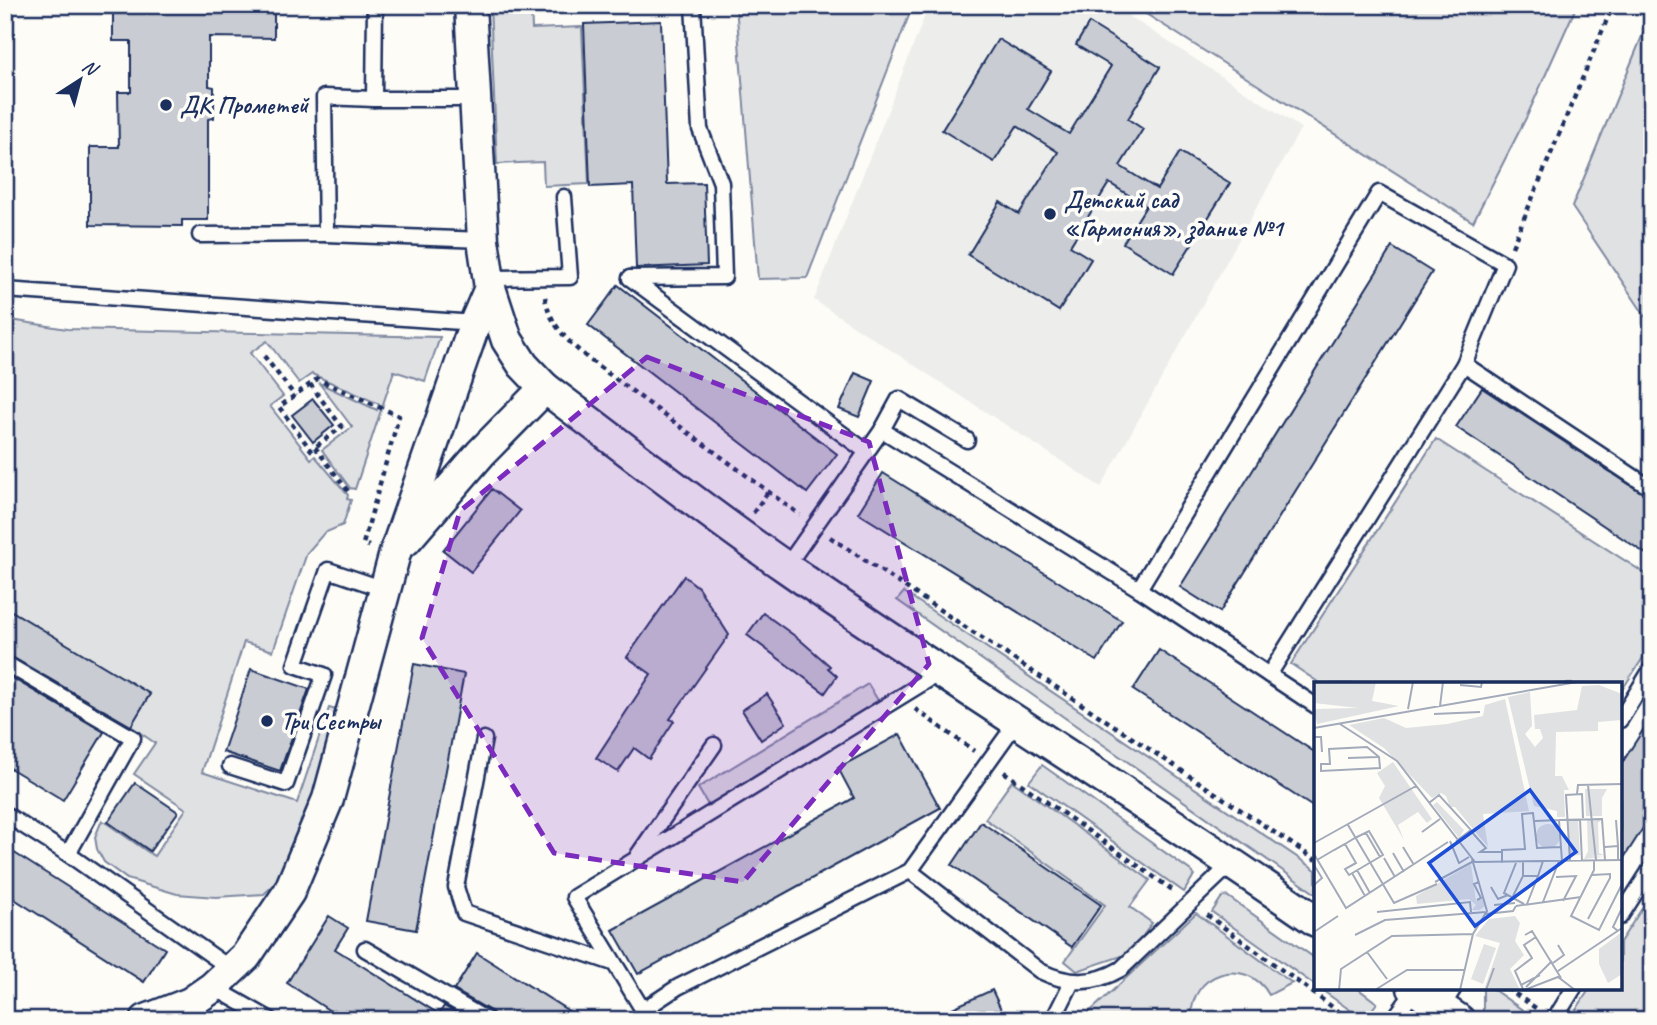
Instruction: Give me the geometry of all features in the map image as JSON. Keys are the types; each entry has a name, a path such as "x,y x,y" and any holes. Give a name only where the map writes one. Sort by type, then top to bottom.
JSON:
{"street":[{"path":"470,5 483,240 490,283 507,340 523,365 545,388 786,567 1314,920"},
{"path":"146,1020 190,1003 222,978 246,956 289,892 328,799 395,553 490,283"},
{"path":"395,553 481,453 545,388"},
{"path":"1416,990 1452,1005"}],"lane":[{"path":"374,99 375,5"},
{"path":"693,5 700,130 721,183 724,278 631,278 867,452"},
{"path":"326,234 324,97 475,99"},
{"path":"1139,589 1380,193 1505,264 1464,364 1269,675"},
{"path":"490,283 570,277 564,197"},
{"path":"200,236 326,234 483,240"},
{"path":"5,290 475,323"},
{"path":"1464,364 1652,489"},
{"path":"786,567 882,430 900,398 967,440"},
{"path":"882,430 1139,589 1314,705"},
{"path":"230,766 286,784 324,675 295,665 328,570 384,589"},
{"path":"5,663 133,738 68,853"},
{"path":"1622,717 1652,668"},
{"path":"941,672 574,897 646,1015 678,987 911,871 1016,723"},
{"path":"484,739 456,887 464,914 613,963"},
{"path":"635,859 714,745"},
{"path":"5,814 68,853 271,1020"},
{"path":"911,871 1040,971 1055,979 1089,982 1121,969 1232,863"},
{"path":"1622,914 1652,867"},
{"path":"365,949 487,1020"},
{"path":"1052,1020 1072,982"},
{"path":"1393,1020 1413,990"},
{"path":"1554,1020 1573,990"}],"path":[{"path":"1505,264 1613,5"},
{"path":"542,277 545,301 552,321 564,338 590,360 814,526 1314,859"},
{"path":"264,356 295,396"},
{"path":"310,384 342,427 311,450 279,407 295,396 310,384 317,379 399,416 363,544"},
{"path":"315,447 348,491"},
{"path":"899,698 1191,903 1350,1020"},
{"path":"1510,990 1541,1012"}],"highlighted area":[{"path":"647,357 869,442 929,664 743,882 554,853 422,638 460,511"}],"shaded area":[{"path":"490,5 531,5 532,29 582,27 589,184 544,186 543,162 497,164"},
{"path":"736,5 913,5 807,278 758,279"},
{"name":"Детский сад «Гармония», здание №1","path":"929,5 1112,5 1301,128 1101,487 814,300"},
{"path":"1132,5 1577,5 1527,116 1473,222"},
{"path":"1652,12 1652,326 1572,207"},
{"path":"5,319 67,329 440,337 425,381 394,371 355,489 350,488 322,450 352,427 319,383 377,410 379,404 312,374 299,383 267,341 250,353 283,396 270,406 311,459 315,456 348,495 347,499 351,500 343,525 324,533 307,553 273,651 244,642 202,772 297,803 329,708 340,711 316,796 278,881 264,894 216,897 177,894 127,879 104,862 97,849 95,837 102,820 154,856 186,809 134,774 155,743 130,726 150,694 5,607"},
{"path":"1436,439 1652,578 1652,644 1622,690 1622,682 1318,682 1291,664"},
{"path":"904,592 1314,869 1314,893 897,600"},
{"path":"868,684 879,702 708,805 698,788"},
{"path":"1042,765 1191,871 1194,875 1184,892 1029,782"},
{"path":"1012,781 1150,880 1130,907 1152,923 1131,953 1077,971 1065,961 1105,905 985,819"},
{"path":"1652,893 1652,1020 1573,1020 1571,1018 1589,990 1622,990 1622,939"},
{"path":"1227,896 1314,958 1314,985 1212,912 1222,897"},
{"path":"1196,913 1292,983 1269,995 1259,982 1247,975 1234,972 1220,974 1199,990 1193,1004 1192,1020 1081,1020"},
{"path":"1322,990 1360,990 1377,1003 1364,1020"},
{"path":"1483,990 1494,990 1537,1020 1493,1020 1483,1013"}],"building":[{"name":"ДК Прометей","path":"113,5 274,5 274,38 209,37 209,86 214,87 214,118 208,119 208,220 182,220 182,226 90,225 90,147 119,147 118,92 131,92 131,41 113,41"},
{"path":"661,21 667,184 704,183 707,265 636,268 633,185 590,187 584,24"},
{"path":"1089,23 1160,67 1128,119 1143,129 1120,166 1157,189 1180,152 1230,183 1173,274 1123,243 1146,206 1109,183 1070,246 1091,259 1059,311 968,255 1000,202 1019,214 1058,152 1017,126 994,162 942,130 998,39 1051,71 1028,109 1069,134 1111,66 1076,45"},
{"path":"1392,247 1432,272 1220,612 1180,587"},
{"path":"618,285 837,454 807,493 588,325"},
{"path":"855,373 874,381 859,417 839,409"},
{"path":"1482,388 1652,499 1652,558 1456,427"},
{"path":"313,399 334,425 313,442 292,415"},
{"path":"883,473 1122,621 1097,661 858,513"},
{"path":"492,489 520,511 471,572 443,550"},
{"path":"684,576 698,587 729,635 670,719 674,721 649,759 634,748 618,772 596,758 651,674 627,657"},
{"path":"5,607 150,694 131,726 5,653"},
{"path":"763,613 830,666 828,668 837,676 825,693 747,635"},
{"path":"1159,650 1314,752 1314,808 1133,690"},
{"path":"414,664 464,674 416,930 366,921"},
{"name":"Три Сестры","path":"251,669 309,689 280,771 223,752"},
{"path":"5,674 104,732 63,800 5,765"},
{"path":"767,694 786,723 761,740 742,710"},
{"path":"1652,716 1652,814 1622,861 1622,763"},
{"path":"900,734 940,808 638,974 613,930 854,798 838,768"},
{"path":"135,783 178,812 150,851 108,822"},
{"path":"981,822 1101,905 1072,947 952,865"},
{"path":"5,847 165,949 144,982 5,893"},
{"path":"329,916 348,928 335,949 439,1014 444,1006 467,1020 344,1020 287,983"},
{"path":"477,953 583,1020 497,1020 492,1012 454,990"},
{"path":"992,990 1006,1020 926,1020"}],"place":[{"name":"ДК Прометей","path":"166,105"},
{"name":"Детский сад «Гармония», здание №1","path":"1050,214"},
{"name":"Три Сестры","path":"267,721"}]}
